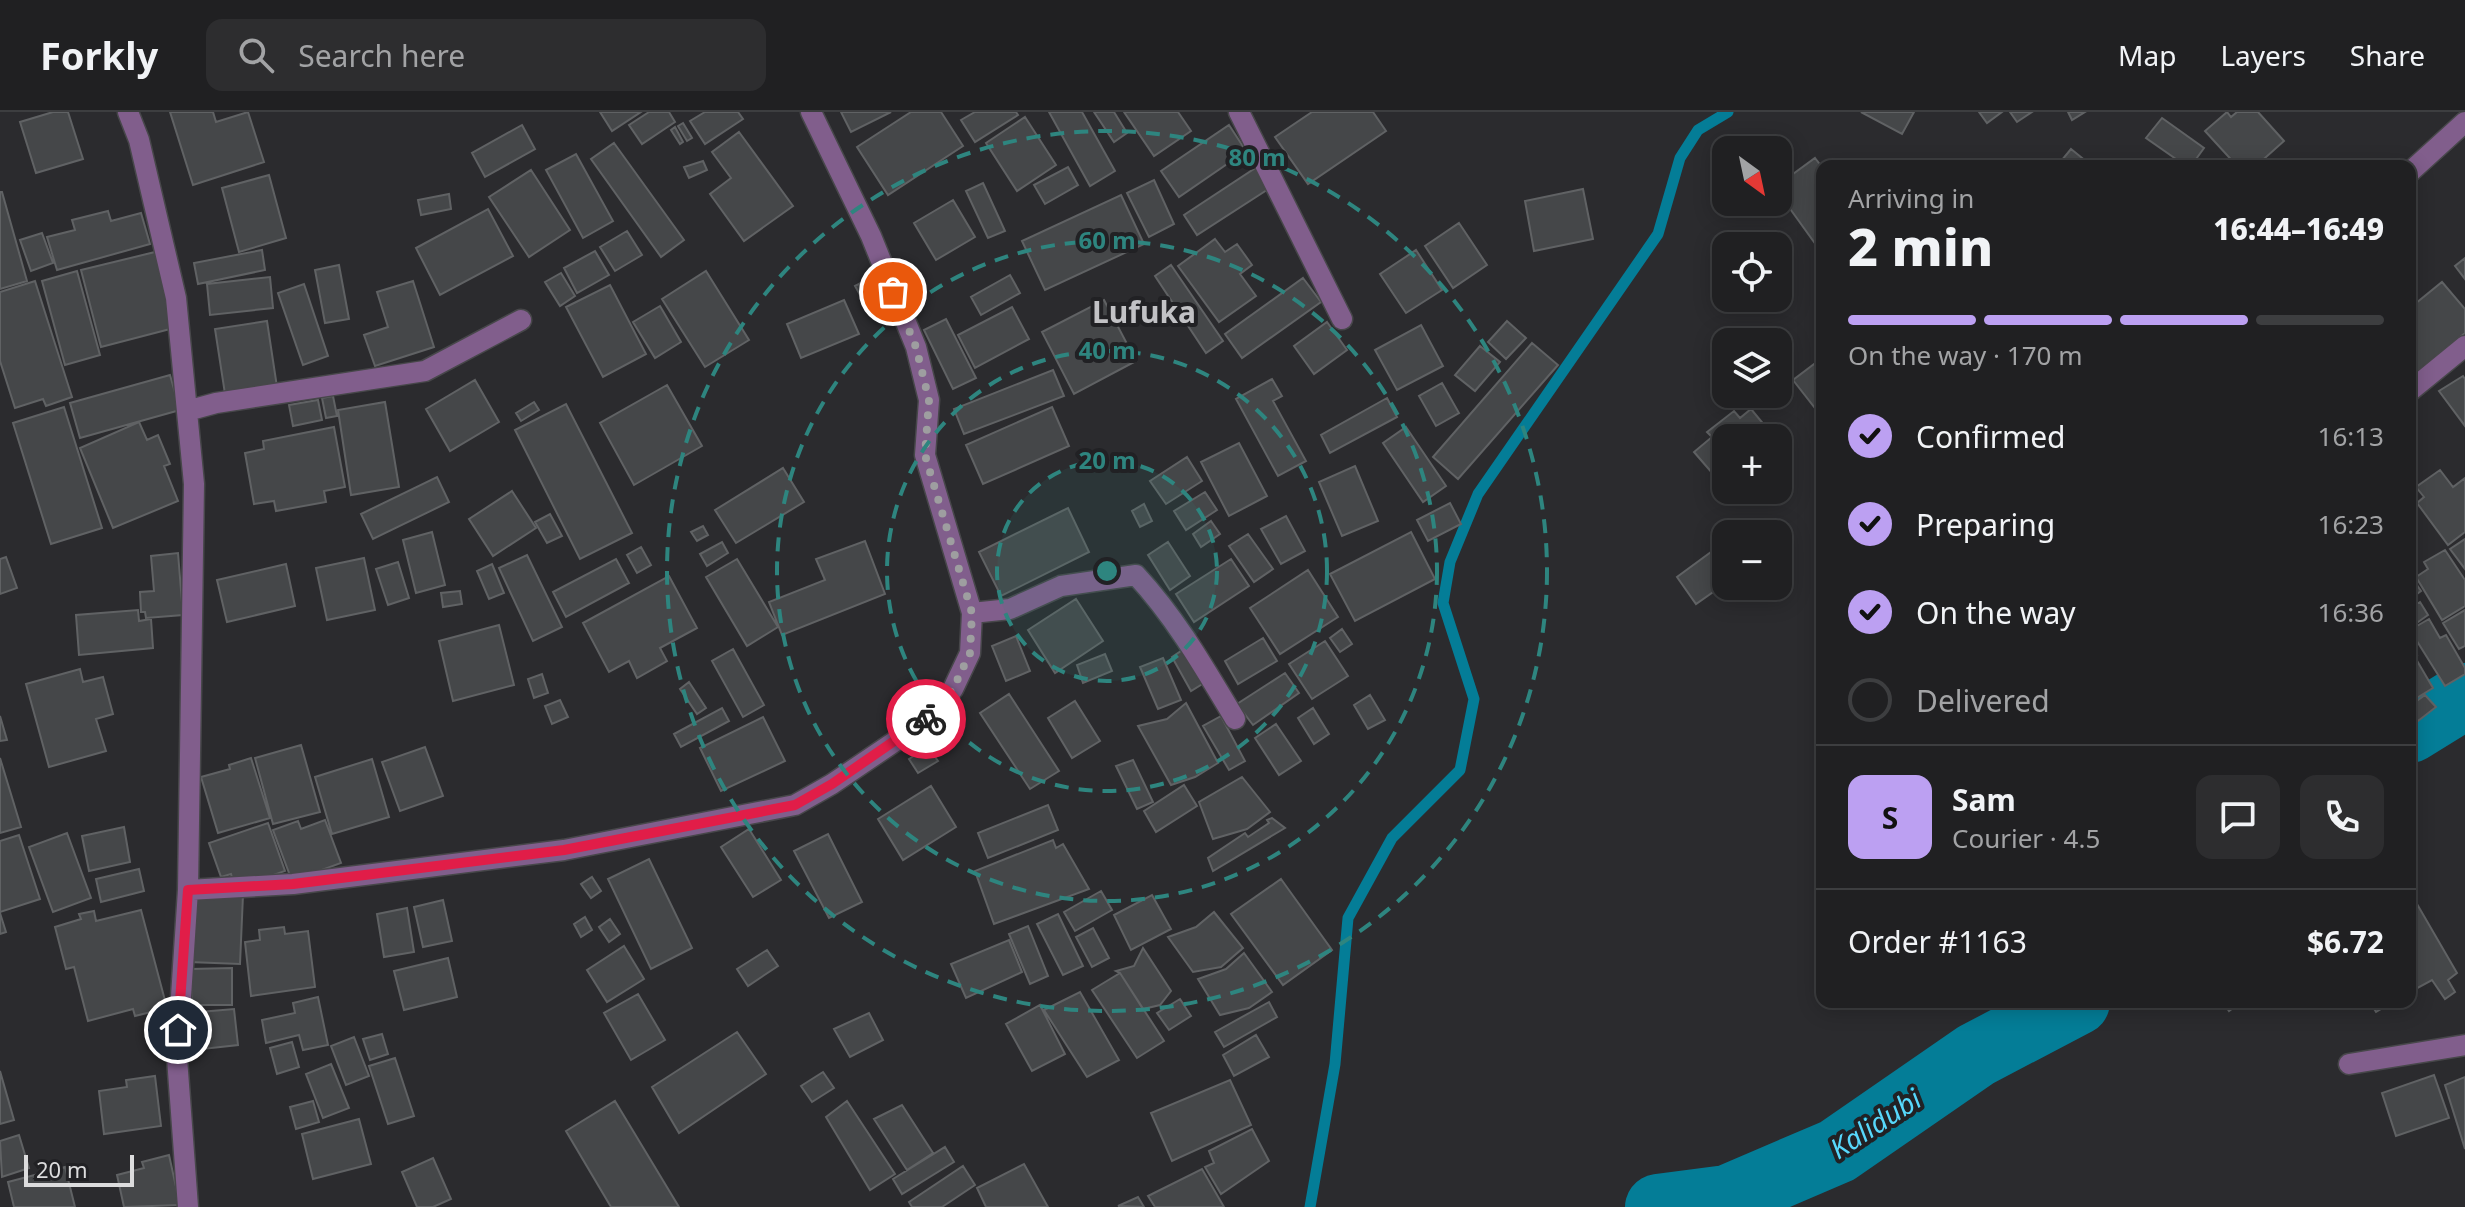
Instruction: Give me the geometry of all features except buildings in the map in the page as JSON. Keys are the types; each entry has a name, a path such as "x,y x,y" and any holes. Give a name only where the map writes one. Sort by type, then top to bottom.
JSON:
{"street":[{"path":"128,112 139,140 176,298 194,484 188,890 177,1058 188,1207"},
{"path":"188,890 293,884 564,850 795,805 832,784 931,717 953,689 970,653 972,613 925,455 929,400 916,347 871,236 811,112"},
{"path":"1239,112 1342,319"},
{"path":"2416,167 2465,122"},
{"path":"187,411 216,403 425,371 521,320"},
{"path":"2416,386 2465,346"},
{"path":"972,613 1010,609 1061,586 1136,575 1153,593 1196,653 1235,719"},
{"path":"2349,1064 2465,1045"}],"waterway":[{"path":"1310,1207 1335,1064 1348,918 1392,838 1460,770 1474,699 1443,603 1450,562 1478,494 1658,234 1680,158 1698,130 1728,112"},
{"name":"Kalidubi","path":"2416,726 2465,696"},
{"name":"Kalidubi","path":"1658,1207 1727,1198 1837,1151 1976,1055 2066,1008"}],"way so far":[{"path":"893,292 916,347 929,400 925,455 972,613 970,653 953,689 926,719"}],"district":[{"name":"Lufuka","path":"1144,311"}],"route":[{"path":"178,1030 188,890 293,884 564,850 795,805 832,784 926,719"}]}
